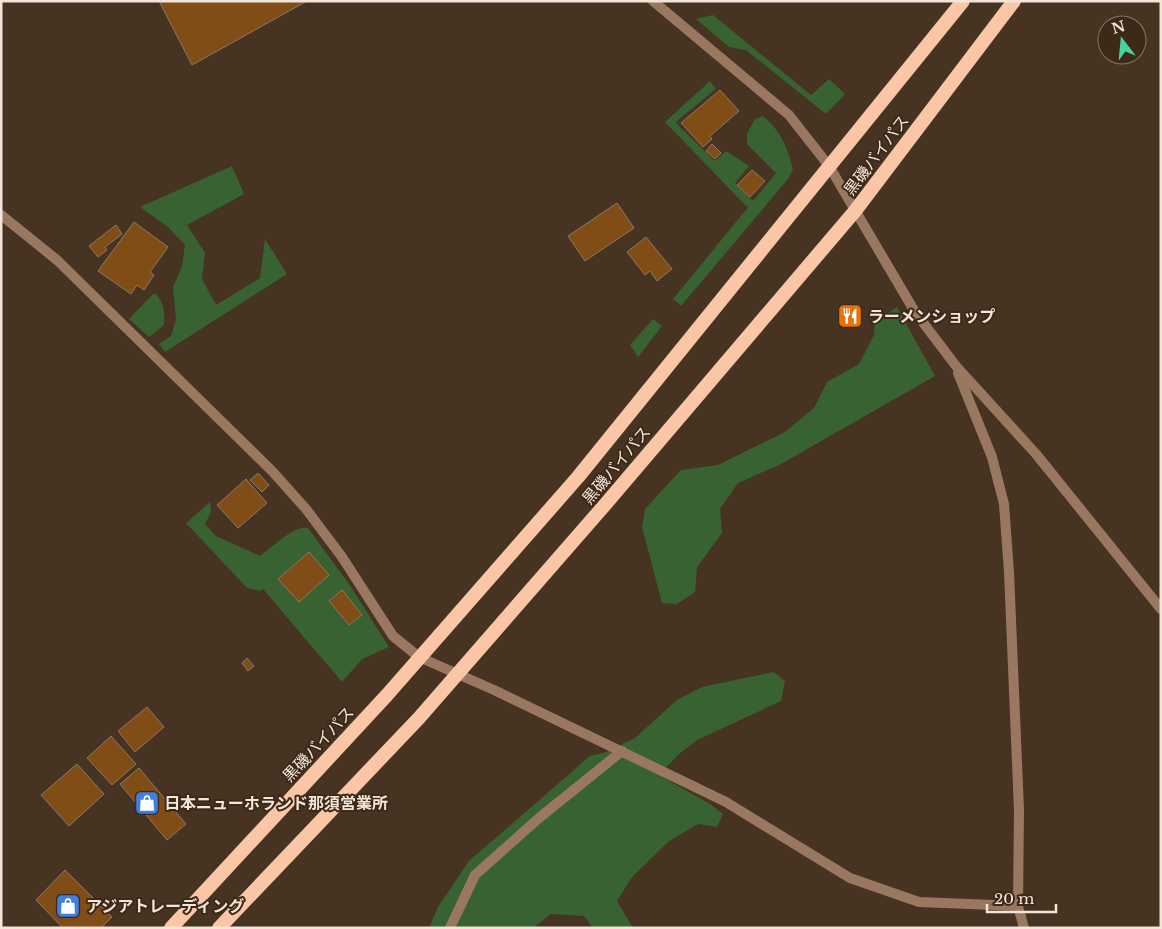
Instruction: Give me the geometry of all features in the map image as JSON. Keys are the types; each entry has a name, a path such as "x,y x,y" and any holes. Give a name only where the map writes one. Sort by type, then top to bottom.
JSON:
{"highway":[{"name":"黒磯バイパス","path":"171,928 387,695 578,477 963,1"},
{"name":"黒磯バイパス","path":"219,928 419,718 604,507 855,211 1014,1"}],"street":[{"path":"653,1 789,115 829,166 915,312 956,366 1036,454 1161,609"},
{"path":"1,215 57,260 273,472 306,509 324,533 393,636 419,657 622,751 726,802 788,842 850,878 920,902 1018,906"},
{"path":"956,366 992,457 1004,504 1009,572 1019,810 1018,906 1024,928"},
{"path":"450,928 475,875 539,818 622,751"}],"green space":[{"path":"713,15 811,95 829,79 845,94 826,114 746,50 729,47 696,19"},
{"path":"710,81 716,89 676,123 715,161 726,151 749,166 735,183 753,201 776,173 747,144 747,134 755,119 763,116 779,134 786,147 793,169 788,179 681,306 673,299 750,205 747,207 665,122"},
{"path":"232,166 244,194 187,225 205,253 202,279 216,305 260,278 265,239 287,274 165,352 159,344 171,336 176,319 173,287 182,266 185,245 167,226 140,207"},
{"path":"153,294 156,294 161,301 164,312 164,325 149,337 129,319"},
{"path":"897,307 935,376 781,464 738,483 720,509 722,533 697,567 695,592 677,604 662,603 642,527 645,509 681,470 718,465 785,432 814,408 827,382 859,364 874,335 875,322"},
{"path":"653,319 662,326 638,357 630,345"},
{"path":"210,502 211,512 205,524 216,536 260,556 289,534 302,528 308,528 349,584 389,647 362,659 342,682 263,589 260,591 247,588 186,523","holes":["309,552 329,575 299,602 278,579","342,590 362,615 350,625 329,601"]},
{"path":"774,672 785,681 781,701 697,740 679,754 659,775 710,804 723,814 717,827 698,824 669,841 632,877 617,901 633,928 593,928 584,916 551,914 533,928 429,928 438,907 469,861 590,756 606,752 635,738 677,700 702,687"}],"building":[{"path":"159,1 307,1 192,65"},
{"path":"720,90 739,111 710,136 712,139 703,147 681,123"},
{"path":"712,144 721,153 715,159 706,151"},
{"path":"752,170 765,181 750,197 737,185"},
{"path":"617,203 634,228 585,261 568,236"},
{"path":"134,222 168,247 150,272 154,275 144,290 137,285 131,294 98,271"},
{"path":"116,225 122,234 105,247 107,250 98,257 89,246"},
{"path":"646,237 672,269 657,281 650,271 645,275 627,252"},
{"path":"258,473 269,485 262,492 250,480"},
{"path":"246,479 267,503 238,528 217,505"},
{"path":"309,552 329,575 299,602 278,579"},
{"path":"342,590 362,615 349,625 329,601"},
{"path":"247,658 254,666 248,671 242,663"},
{"path":"147,707 164,727 135,752 118,731"},
{"path":"111,736 136,764 112,785 87,758"},
{"path":"77,764 104,794 69,826 41,795"},
{"path":"139,768 186,824 167,840 120,784"},
{"path":"65,870 112,917 101,928 63,928 36,900"}],"place":[{"name":"ラーメンショップ","path":"850,316"},
{"name":"日本ニューホランド那須営業所","path":"147,803"},
{"name":"アジアトレーディング","path":"68,906"}]}
